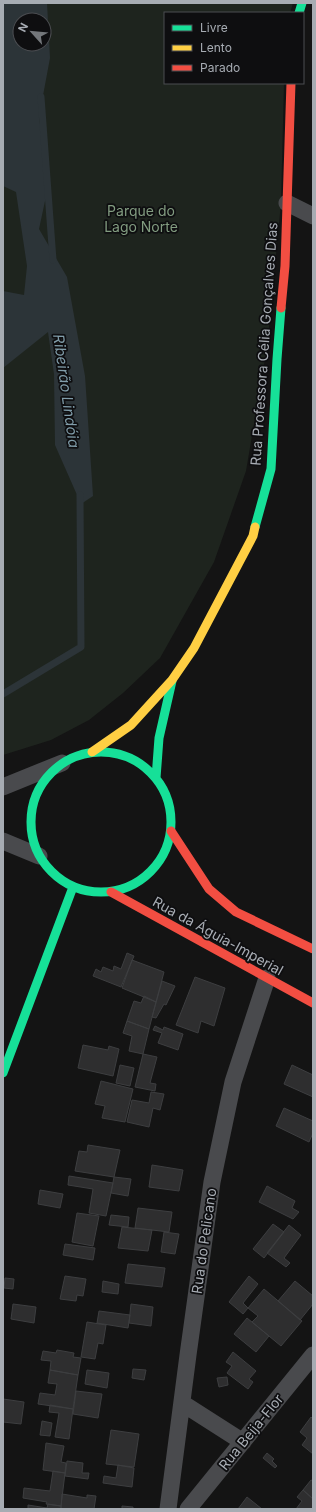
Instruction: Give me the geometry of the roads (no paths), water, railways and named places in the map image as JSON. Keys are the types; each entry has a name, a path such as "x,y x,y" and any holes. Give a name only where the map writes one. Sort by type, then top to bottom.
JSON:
{"street":[{"name":"Rua Professora Célia Gonçalves Dias","path":"172,680 194,648 253,536 271,469 277,359 285,266 291,84"},
{"path":"287,203 313,216"},
{"path":"92,752 131,725 172,680"},
{"path":"156,778 159,738 172,680"},
{"path":"3,787 77,756 92,752 116,753 139,762 156,778 168,799 171,815 171,831 165,853 152,872 133,886 111,892 88,892 64,883 45,866 39,856 32,836 30,815 36,795 47,777 62,763"},
{"path":"171,831 209,889 236,912 313,949"},
{"path":"3,841 39,856"},
{"path":"3,1073 73,887"},
{"name":"Rua da Águia-Imperial","path":"111,892 313,1002"},
{"name":"Rua do Pelicano","path":"168,1509 212,1182 233,1082 267,978"},
{"name":"Rua Beija-Flor","path":"188,1509 313,1355"},
{"path":"182,1403 243,1442"}],"water":[{"path":"3,3 47,3 47,12 12,12 12,52 50,52 50,58 39,117 48,187 39,229 67,277 85,376 93,496 81,504 55,445 54,374 48,332 3,368 3,291 24,295 27,266 16,192 3,186"}],"waterway":[{"name":"Ribeirão Lindóia","path":"41,97 53,260"},
{"name":"Ribeirão Lindóia","path":"3,694 81,647 80,495"}],"park label":[{"name":"Parque do Lago Norte","path":"141,220"}]}
